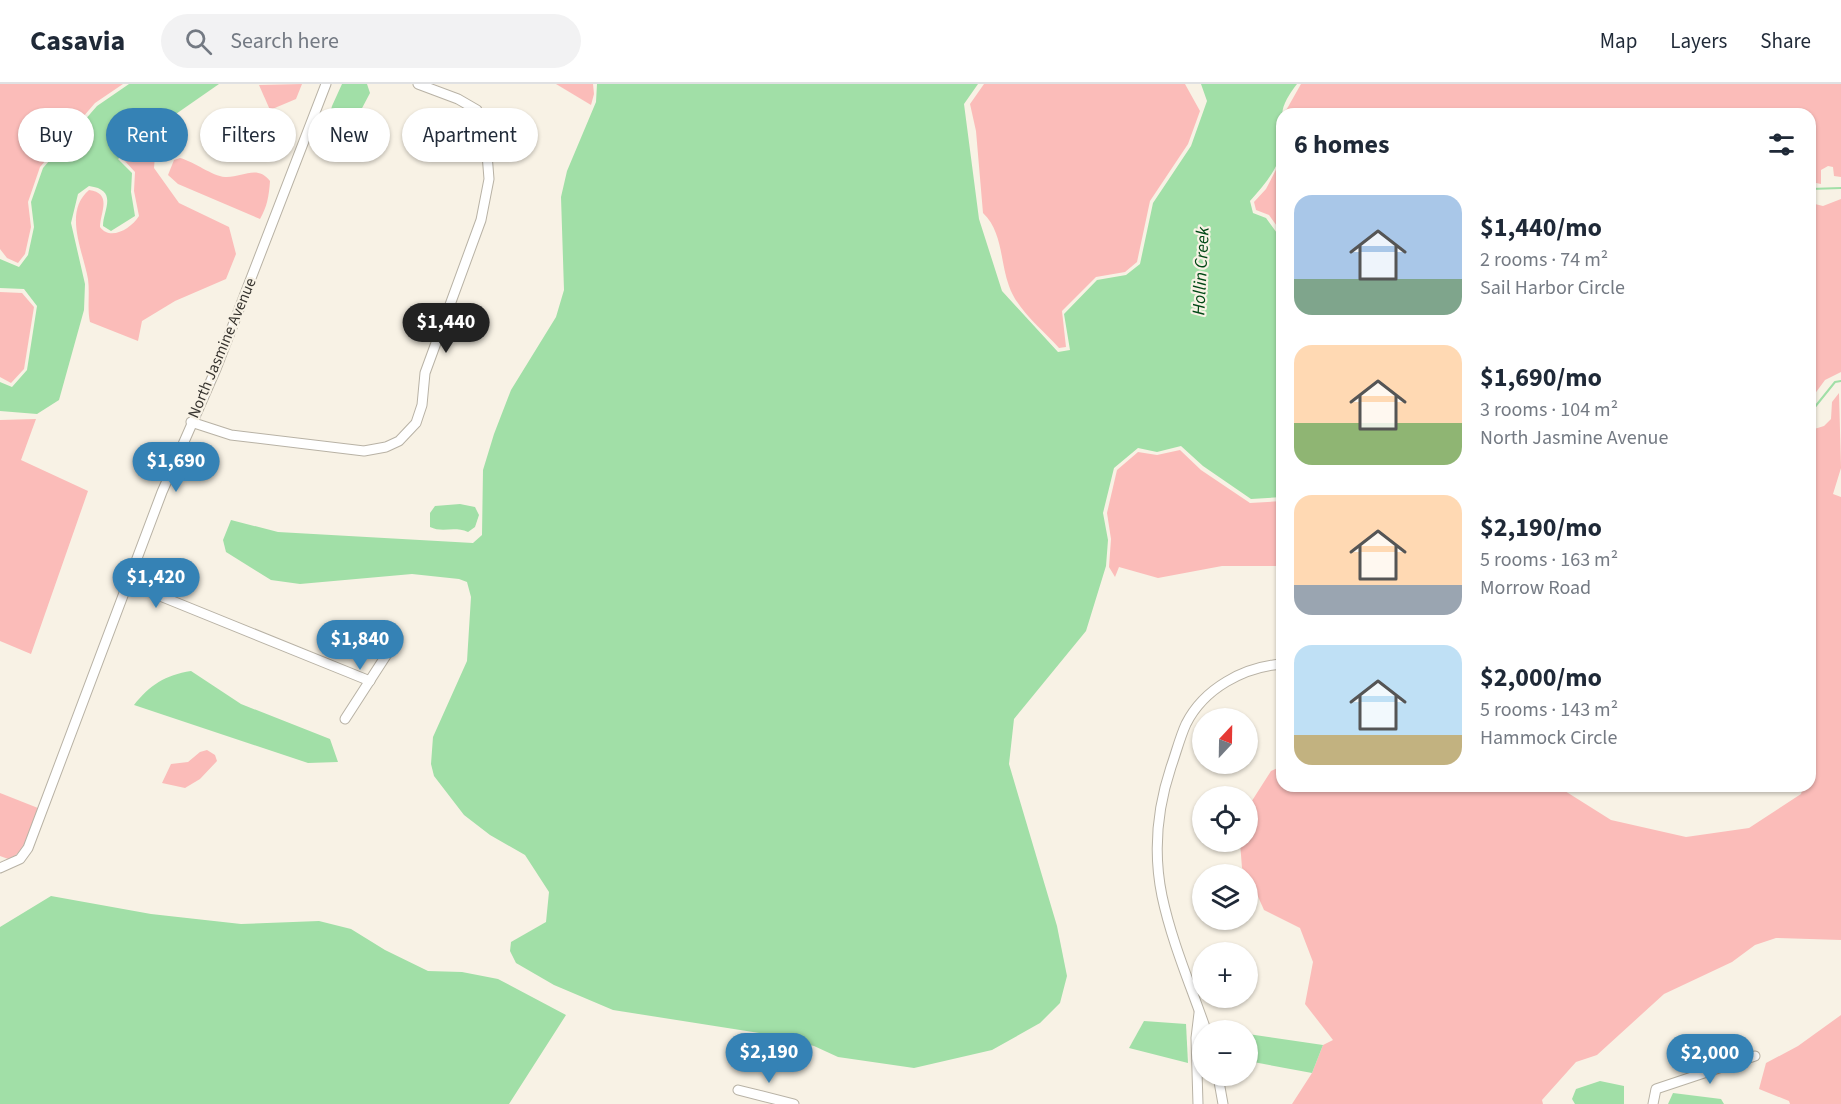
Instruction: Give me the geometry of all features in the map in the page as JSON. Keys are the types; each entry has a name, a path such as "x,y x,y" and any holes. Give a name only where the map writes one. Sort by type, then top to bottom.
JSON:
{"street":[{"name":"North Jasmine Avenue","path":"0,868 20,859 28,848 128,583 191,422 233,327 326,84"},
{"path":"191,422 239,436 364,451 386,447 409,434 416,423 422,405 425,373 482,220 489,179 485,129 477,110 441,88 418,84"},
{"path":"128,583 370,681"},
{"path":"345,719 398,637"},
{"path":"1202,1020 1173,939 1162,895 1156,848 1160,799 1187,721 1213,692 1241,672 1276,665"},
{"path":"1198,1104 1196,1038 1199,1011"},
{"path":"1653,1104 1656,1089 1755,1056"},
{"path":"1220,1086 1223,1104"},
{"path":"738,1090 794,1104"}],"shaded area":[{"path":"0,84 123,84 91,108 18,108 18,162 44,162 40,167 28,202 31,227 25,254 18,263 7,258 0,249"},
{"path":"302,84 296,99 275,108 269,108 259,85"},
{"path":"556,84 593,84 594,94 591,105"},
{"path":"984,84 1185,84 1200,111 1188,144 1150,201 1137,262 1125,272 1096,277 1062,311 1066,347 1059,348 1031,319 1013,295 1006,277 998,238 983,213 976,131 970,104"},
{"path":"1301,84 1841,84 1841,177 1834,176 1833,167 1828,166 1821,170 1821,184 1816,183 1816,108 1287,108"},
{"path":"188,161 225,177 260,173 270,181 266,206 260,219 178,184 168,175 173,162"},
{"path":"126,162 154,162 154,168 179,203 229,227 236,254 226,279 175,301 142,321 138,341 90,322 88,279 79,244 76,220 81,199 89,190 101,195 103,199 100,227 104,231 120,232 131,225 139,216 134,191 135,172"},
{"path":"1276,170 1276,225 1269,215 1256,210 1254,202 1266,189"},
{"path":"1841,199 1841,372 1825,380 1816,392 1816,204 1823,206"},
{"path":"0,292 22,293 34,307 24,369 11,383 0,377"},
{"path":"1839,393 1841,468 1833,494 1841,497 1841,940 1776,938 1755,945 1732,962 1664,994 1597,1055 1576,1062 1542,1100 1543,1104 1292,1104 1312,1073 1323,1045 1333,1040 1305,1004 1313,962 1300,928 1264,910 1258,896 1258,864 1242,864 1241,852 1258,852 1258,791 1271,771 1276,769 1276,792 1567,792 1611,820 1686,837 1749,828 1802,792 1816,792 1816,428 1824,426 1831,419 1832,402"},
{"path":"36,419 21,460 88,491 31,654 0,641 0,420"},
{"path":"1180,450 1201,470 1250,503 1276,501 1276,566 1222,566 1158,578 1119,567 1115,577 1109,567 1111,539 1107,513 1117,470 1138,452 1157,455"},
{"path":"207,750 215,755 217,761 200,779 185,788 162,783 171,764 188,762 200,752"},
{"path":"0,793 38,808 23,848 11,860 0,856"},
{"path":"1841,1015 1841,1104 1790,1104 1789,1101 1759,1089 1766,1063 1798,1046"}],"water":[{"path":"129,84 219,84 184,108 106,108 106,162 121,162 132,173 131,192 135,216 111,231 103,226 107,202 104,192 89,186 78,194 71,223 85,284 84,310 59,400 37,414 0,411 0,382 12,387 27,370 37,306 24,289 0,288 0,259 19,267 28,255 34,227 31,202 43,168 48,162 94,162 94,109"},
{"path":"342,84 367,84 370,93 362,108 331,108"},
{"path":"597,84 978,84 964,104 979,219 1002,291 1058,352 1070,350 1064,314 1097,280 1126,275 1140,264 1153,203 1191,146 1207,101 1201,84 1297,84 1283,108 1276,108 1276,166 1250,201 1253,213 1266,218 1276,232 1276,497 1251,499 1203,466 1181,446 1157,452 1138,448 1114,468 1103,513 1108,540 1106,566 1086,631 1014,719 1009,764 1057,926 1067,976 1060,1003 1040,1023 992,1050 914,1068 838,1057 814,1046 772,1035 613,1010 554,985 516,963 510,951 511,942 546,922 549,892 525,855 490,835 464,815 434,776 431,764 433,737 467,661 471,597 467,582 459,579 412,574 300,584 271,580 226,552 223,540 231,520 278,532 473,543 482,535 483,470 494,434 511,390 556,317 564,290 561,197 567,171 596,102"},
{"path":"460,504 475,507 479,515 475,527 468,532 430,527 430,513 435,506"},
{"path":"191,671 241,704 330,739 338,762 308,763 134,705 159,682 173,675"},
{"path":"51,896 151,914 241,924 319,921 351,929 385,950 428,971 462,972 498,979 566,1015 509,1104 0,1104 0,927"},
{"path":"1144,1021 1186,1024 1188,1063 1129,1048"},
{"path":"1258,1035 1323,1045 1312,1073 1258,1063"},
{"path":"1600,1081 1624,1086 1624,1104 1575,1104 1572,1099 1576,1089"},
{"path":"1673,1093 1721,1099 1724,1104 1668,1104"}],"waterway":[{"path":"1816,189 1841,188"},
{"name":"Hollin Creek","path":"1816,406 1835,382 1841,381"}]}
